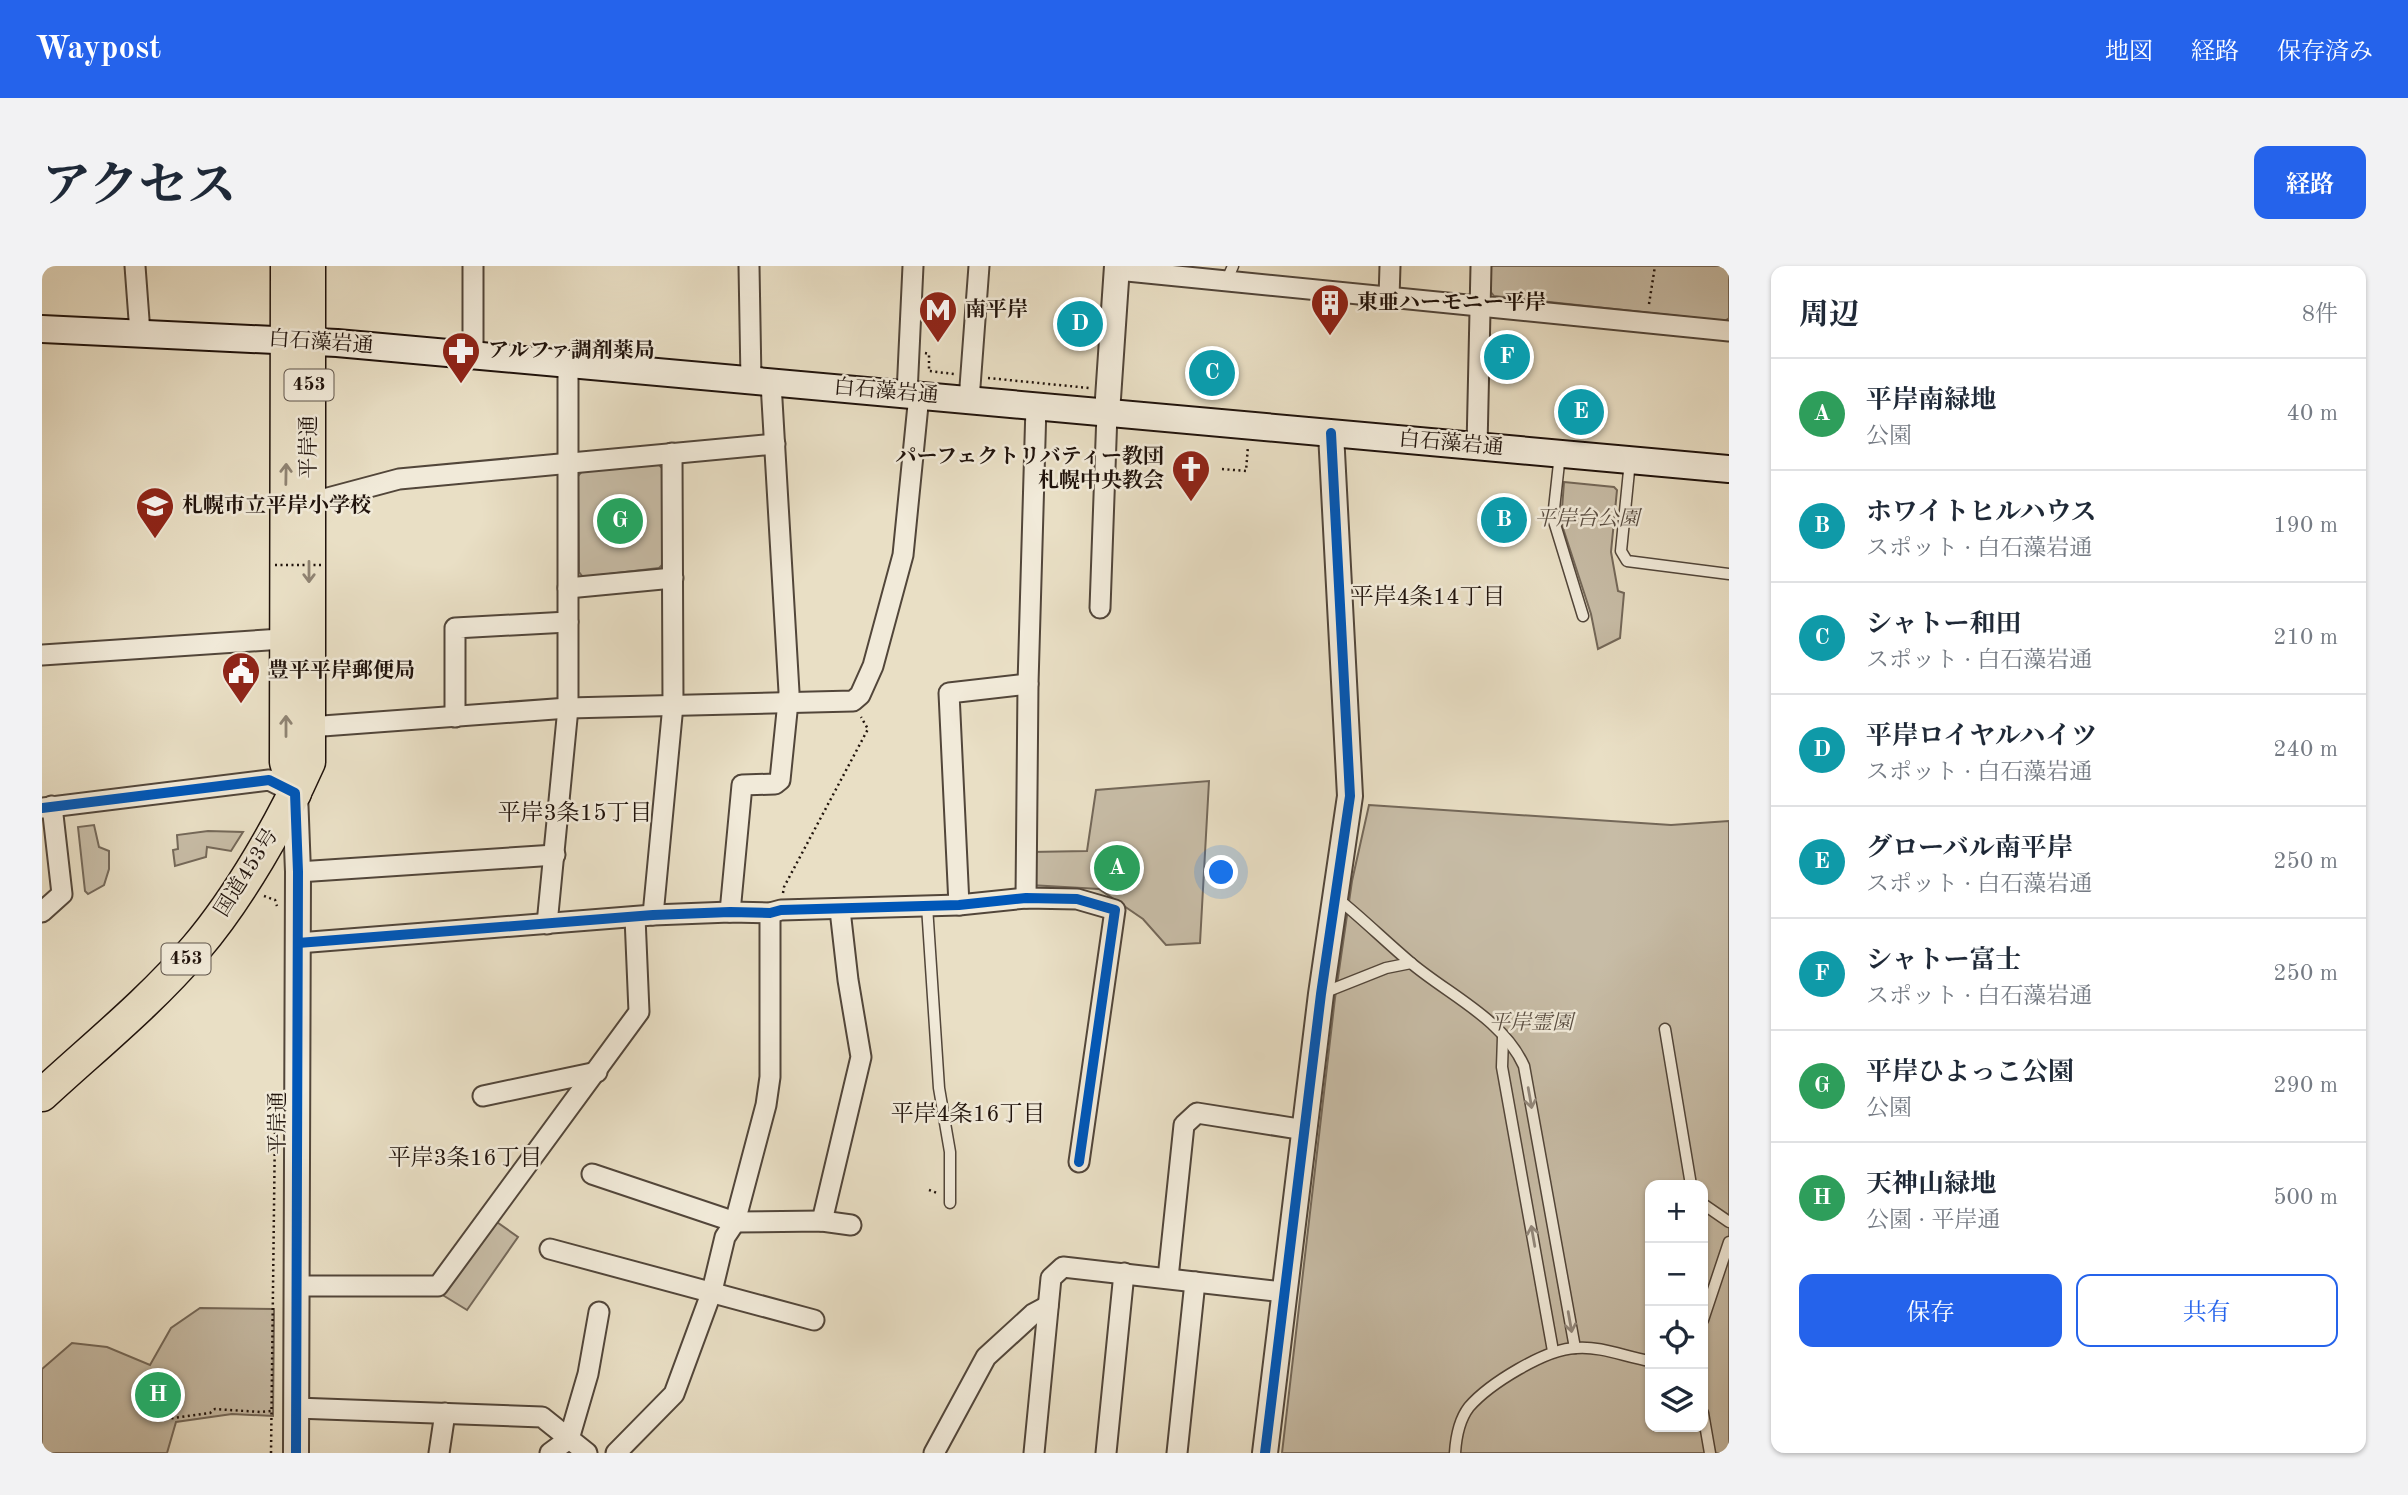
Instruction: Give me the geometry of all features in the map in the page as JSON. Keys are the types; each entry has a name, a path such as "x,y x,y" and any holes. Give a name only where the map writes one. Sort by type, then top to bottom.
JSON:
{"highway":[{"name":"平岸通","path":"287,266 298,340 309,503 286,762 295,793"},
{"name":"平岸通","path":"295,793 309,762 309,727 297,638 298,340 309,266"},
{"name":"国道453号","path":"42,1095 164,983 197,947 242,883 295,793"}],"main road":[{"name":"白石藻岩通","path":"42,329 298,340 913,395 970,388 1036,407 1107,402 1331,433 1729,469"}],"street":[{"path":"135,266 140,333"},
{"path":"472,355 473,266"},
{"path":"730,912 742,785 775,784 780,780 788,703 775,444 761,381 749,266"},
{"path":"309,727 568,708 853,701 860,695 873,666 903,555 913,395 913,266"},
{"path":"970,388 979,266"},
{"path":"1389,298 1390,266"},
{"path":"1477,446 1481,266"},
{"path":"1100,608 1107,402 1117,268 1230,274 1389,298 1729,331"},
{"path":"547,924 568,708 568,364"},
{"path":"1026,898 1028,684 1036,407"},
{"path":"1265,1453 1321,994 1350,796 1331,433"},
{"path":"309,503 399,479 775,444"},
{"path":"297,1286 438,1286 639,1012 644,916 673,705 672,453"},
{"path":"568,588 673,578"},
{"path":"455,717 455,628 568,622"},
{"path":"42,655 297,638"},
{"path":"959,905 949,693 1028,684"},
{"path":"42,912 52,895 47,807 269,780 295,793"},
{"name":"平岸通","path":"295,793 298,872 296,1453"},
{"path":"298,872 555,855"},
{"path":"298,943 644,916 959,905 1026,898 1077,899 1115,910 1079,1162"},
{"path":"822,1221 862,1056 848,980 840,910"},
{"path":"616,1453 674,1394 712,1291 725,1237 735,1222 766,1105 770,1077 776,912"},
{"path":"483,1096 597,1072"},
{"path":"1168,1278 1184,1125 1197,1113 1305,1130"},
{"path":"592,1174 735,1222 822,1221 851,1225"},
{"path":"550,1250 814,1320"},
{"path":"1034,1453 1051,1278 1063,1267 1283,1292"},
{"path":"1106,1453 1124,1273"},
{"path":"1177,1453 1195,1282"},
{"path":"934,1453 986,1357 1033,1314 1048,1306"},
{"path":"550,1453 569,1438 588,1374 599,1312"},
{"path":"296,1408 542,1417 587,1453"},
{"path":"439,1453 446,1413"}],"lane":[{"path":"1560,454 1553,518 1583,616"},
{"path":"1630,461 1621,551 1623,556 1634,564 1729,574"},
{"path":"1336,897 1411,963 1497,1028 1516,1049 1524,1066 1574,1348"},
{"path":"927,906 939,1088 950,1152 950,1203"},
{"path":"1321,994 1386,968 1411,963"},
{"path":"1665,1030 1690,1180"},
{"path":"1503,1037 1502,1067 1553,1351"},
{"path":"1708,1207 1729,1222"},
{"path":"1708,1306 1729,1242"},
{"path":"1455,1453 1457,1433 1469,1407 1533,1360 1553,1351 1574,1348 1598,1348 1645,1360"},
{"path":"1706,1432 1710,1453"}],"path":[{"path":"1647,314 1654,266"},
{"path":"925,352 929,354 929,371 970,388 1107,402"},
{"path":"1222,469 1246,471 1248,446"},
{"path":"275,565 321,565"},
{"path":"776,912 784,887 868,729 853,701"},
{"path":"262,896 275,900 277,918"},
{"path":"271,1453 275,1118"},
{"path":"166,1419 210,1413 215,1409 271,1411"}],"green space":[{"path":"1491,266 1729,266 1729,318 1725,321 1494,296 1490,291"},
{"path":"657,463 663,469 662,565 659,568 583,577 579,572 578,476 583,470"},
{"name":"平岸台公園","path":"1564,482 1614,487 1617,490 1611,552 1618,591 1624,593 1620,638 1598,649 1591,614 1561,522"},
{"path":"1209,781 1200,943 1166,945 1143,919 1099,889 1030,885 1030,852 1087,851 1096,790"},
{"name":"平岸霊園","path":"1369,805 1671,825 1729,821 1729,1453 1282,1453 1335,998 1352,881"},
{"path":"94,825 99,847 109,851 109,869 104,885 88,894 85,891 78,827"},
{"path":"208,831 243,832 231,851 207,847 206,857 175,866 173,850 178,849 177,835"},
{"path":"494,1220 518,1237 467,1310 441,1294"},
{"path":"200,1308 274,1309 273,1416 232,1414 176,1422 167,1453 42,1453 42,1369 72,1343 107,1347 150,1365 171,1328"}],"cycle path":[{"path":"1265,1453 1321,994 1350,796 1331,433"},
{"path":"42,808 269,780 295,793 298,872 296,1453"},
{"path":"298,943 653,915 959,905 1026,898 1077,899 1115,910 1079,1162"}],"place":[{"name":"平岸ロイヤルハイツ","path":"1080,324"},
{"name":"東亜ハーモニー平岸","path":"1330,337"},
{"name":"南平岸","path":"938,344"},
{"name":"シャトー富士","path":"1507,357"},
{"name":"シャトー和田","path":"1212,373"},
{"name":"アルファ調剤薬局","path":"461,385"},
{"name":"グローバル南平岸","path":"1581,412"},
{"name":"パーフェクトリバティー教団 札幌中央教会","path":"1191,503"},
{"name":"ホワイトヒルハウス","path":"1504,520"},
{"name":"平岸ひよっこ公園","path":"620,521"},
{"name":"札幌市立平岸小学校","path":"155,540"},
{"name":"豊平平岸郵便局","path":"241,705"},
{"name":"平岸南緑地","path":"1117,868"},
{"name":"天神山緑地","path":"158,1395"}],"district":[{"name":"平岸4条14丁目","path":"1428,597"},
{"name":"平岸3条15丁目","path":"575,813"},
{"name":"平岸4条16丁目","path":"968,1114"},
{"name":"平岸3条16丁目","path":"465,1158"}]}
